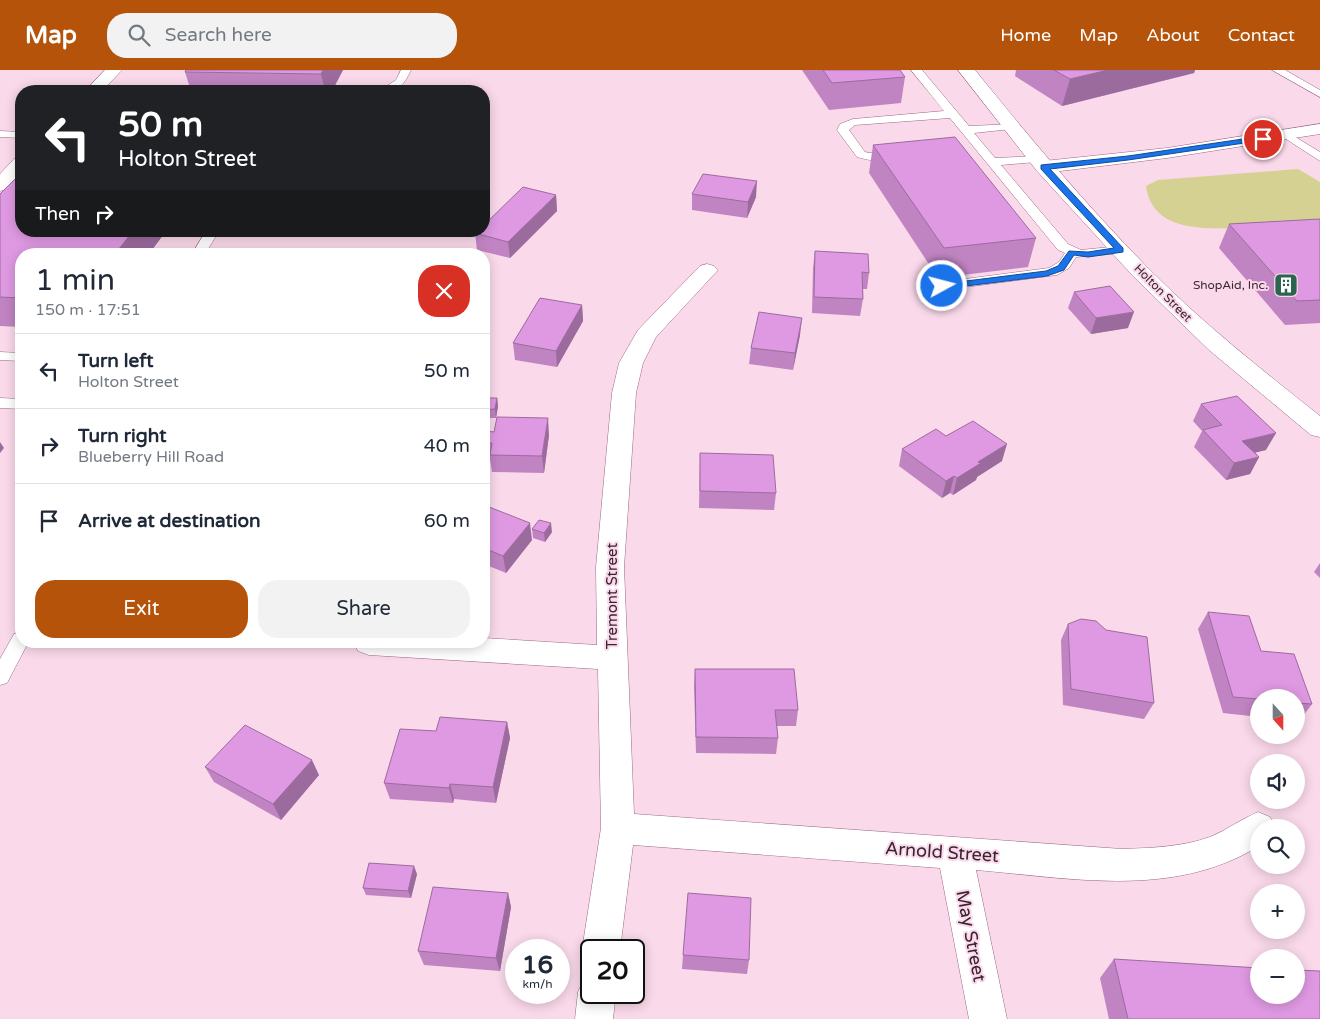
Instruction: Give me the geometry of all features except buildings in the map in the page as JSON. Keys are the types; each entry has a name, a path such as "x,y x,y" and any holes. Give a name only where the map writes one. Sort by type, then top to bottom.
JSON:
{"street":[{"path":"99,85 114,70"},
{"name":"Holton Street","path":"966,70 1040,162 1120,250 1207,336 1320,429"},
{"path":"1040,162 1128,158 1287,135 1320,128"},
{"path":"0,185 15,170"},
{"name":"Tremont Street","path":"603,939 618,828 610,567 624,393 631,363 646,335 707,270"},
{"path":"450,648 612,658"},
{"name":"Arnold Street","path":"618,828 1122,865 1178,862 1198,857 1220,850 1250,833"},
{"name":"May Street","path":"955,853 988,1019"},
{"path":"594,1019 596,1004"}],"lane":[{"path":"395,85 400,82 406,70"},
{"path":"916,70 965,130 975,148 992,162 1064,247 1072,252 1088,254 1120,250"},
{"path":"1277,70 1320,94"},
{"path":"905,155 874,158 861,155 843,127 853,122 952,114"},
{"path":"965,130 1011,126"},
{"path":"0,134 15,134"},
{"path":"1287,135 1320,157"},
{"path":"992,162 1040,162"},
{"path":"202,248 209,237"},
{"path":"942,286 1052,272 1064,265 1072,252"},
{"path":"0,356 15,357"},
{"path":"0,404 15,404"},
{"path":"0,677 16,648"}],"shaded area":[{"path":"1298,169 1320,182 1320,234 1186,226 1160,214 1151,202 1146,186 1158,180"}],"place":[{"name":"ShopAid, Inc.","path":"1286,285"}],"route":[{"path":"942,286 1052,272 1061,268 1072,252 1088,254 1120,250 1044,167 1128,158 1263,139"}]}
